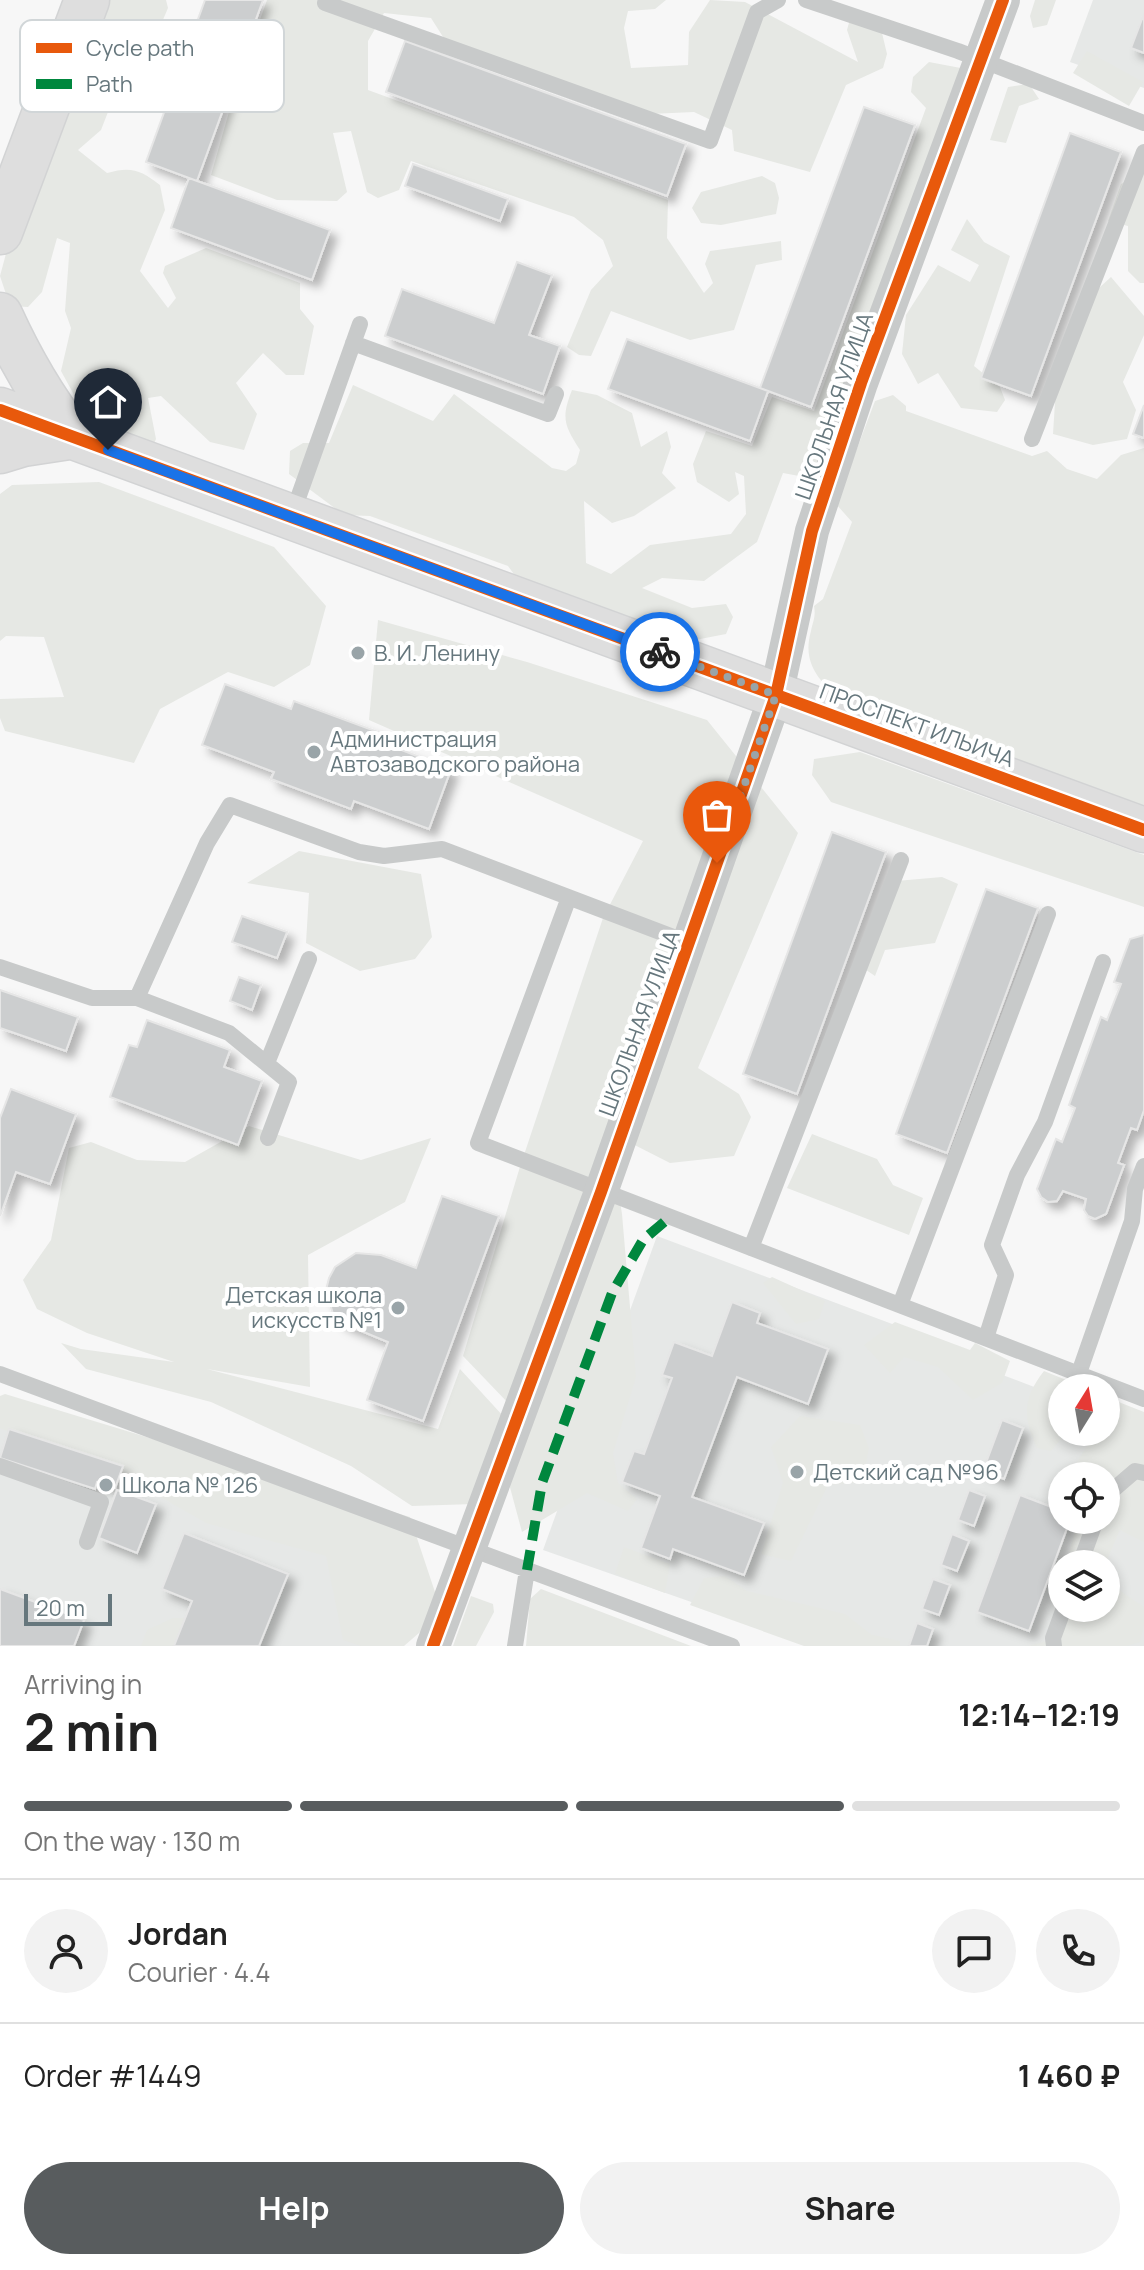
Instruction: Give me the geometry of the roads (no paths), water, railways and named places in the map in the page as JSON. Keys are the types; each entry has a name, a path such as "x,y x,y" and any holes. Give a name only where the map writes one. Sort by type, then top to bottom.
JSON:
{"street":[{"path":"80,20 87,0"},
{"name":"ШКОЛЬНАЯ УЛИЦА","path":"433,1646 601,1192 776,695 812,531 861,383 1003,0"},
{"path":"0,232 45,112"},
{"path":"0,315 43,399 72,436 0,451"},
{"name":"ПРОСПЕКТ ИЛЬИЧА","path":"0,410 1144,830"}],"lane":[{"path":"326,0 325,3 710,141 757,12 778,0"},
{"path":"806,0 981,60 1144,123"},
{"path":"1032,439 1144,152"},
{"path":"292,516 360,324"},
{"path":"353,343 548,414 556,394"},
{"path":"137,998 207,843 230,805 359,852 384,856 442,849 568,900 689,943"},
{"path":"751,1248 901,860"},
{"path":"568,900 478,1143 1144,1399"},
{"path":"900,1305 1048,914"},
{"path":"267,1063 309,959"},
{"path":"986,1338 1006,1275 992,1245 1017,1175 1045,1122 1103,962"},
{"path":"0,967 92,998 137,998 229,1033 289,1082 268,1138"},
{"path":"1079,1373 1132,1221 1135,1189 1144,1166"},
{"path":"0,1374 732,1646"},
{"path":"0,1466 101,1502 87,1542"},
{"path":"1120,1484 1135,1471 1144,1473"},
{"path":"515,1646 527,1570"},
{"path":"1054,1646 1053,1638 1059,1622"}],"place":[{"name":"В. И. Ленину","path":"358,653"},
{"name":"Администрация Автозаводского района","path":"314,752"},
{"name":"Детская школа искусств №1","path":"398,1308"},
{"name":"Детский сад №96","path":"797,1472"},
{"name":"Школа № 126","path":"106,1485"}]}
